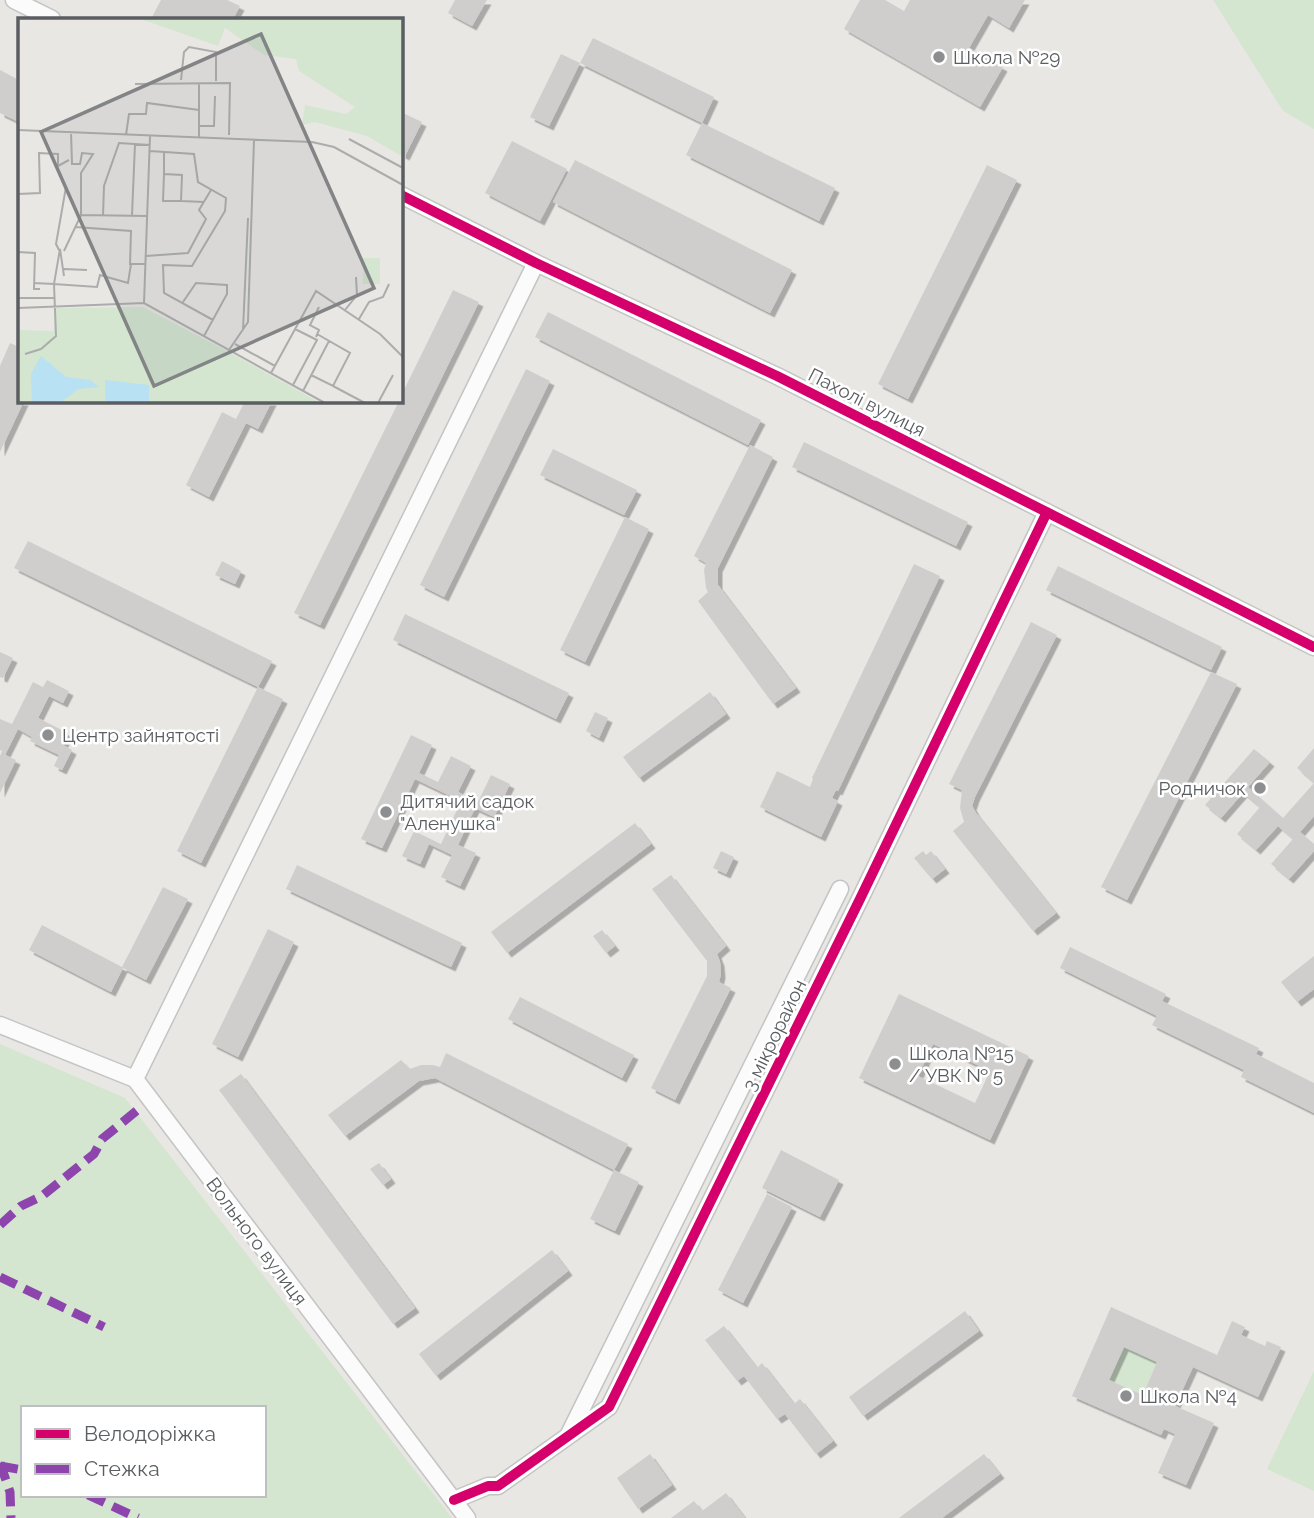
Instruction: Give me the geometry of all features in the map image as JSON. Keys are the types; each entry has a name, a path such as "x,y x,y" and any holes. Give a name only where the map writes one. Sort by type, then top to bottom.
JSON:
{"street":[{"path":"14,0 50,18"},
{"name":"Пахолі вулиця","path":"402,196 536,264 778,376 1314,647"},
{"path":"0,1026 135,1079 536,264"},
{"name":"3 мікрорайон","path":"454,1500 488,1486 498,1486 609,1407 866,887 1047,512"},
{"name":"3 мікрорайон","path":"568,1437 839,889"},
{"name":"Вольного вулиця","path":"135,1079 467,1518"}],"green space":[{"path":"1213,0 1314,0 1314,129 1283,111"},
{"path":"0,1044 125,1098 452,1518 0,1518"},
{"path":"1124,1347 1157,1362 1143,1395 1109,1380"},
{"path":"1314,1371 1314,1491 1267,1469"}],"building":[{"path":"161,0 227,0 240,6 234,18 152,18"},
{"path":"455,0 487,0 472,26 448,13"},
{"name":"Школа №29","path":"860,0 885,0 904,11 910,0 1025,0 1009,28 988,15 969,48 1003,67 980,107 844,29"},
{"path":"593,38 714,97 702,123 580,63"},
{"path":"561,54 580,63 549,126 530,117"},
{"path":"0,70 18,79 18,122 0,113"},
{"path":"402,112 422,122 405,156 402,154"},
{"path":"702,123 835,188 819,221 686,155"},
{"path":"512,141 567,169 540,221 485,193"},
{"path":"575,160 792,270 770,313 553,202"},
{"path":"987,165 1017,180 908,399 878,384"},
{"path":"453,290 479,302 320,625 294,613 399,402 402,402 402,394"},
{"path":"548,312 761,420 748,445 535,337"},
{"path":"10,343 18,347 18,402 24,402 0,452 0,366"},
{"path":"526,369 550,381 444,597 420,585"},
{"path":"244,402 272,402 258,429 246,423 209,497 186,485 222,412 236,419"},
{"path":"804,442 968,522 956,546 792,467"},
{"path":"750,445 773,457 718,568 718,585 796,688 773,704 698,601 708,592 704,570 706,563 694,556"},
{"path":"553,449 637,490 624,515 540,475"},
{"path":"625,517 649,529 585,662 560,650"},
{"path":"28,541 272,661 258,687 14,568"},
{"path":"222,561 241,571 235,584 215,575"},
{"path":"914,564 940,576 838,791 836,790 832,798 838,801 821,837 760,807 777,771 810,787"},
{"path":"1058,566 1222,647 1211,670 1046,590"},
{"path":"405,614 569,693 556,719 393,640"},
{"path":"1031,622 1057,635 972,806 1056,913 1033,931 953,831 964,822 960,808 962,790 949,784"},
{"path":"0,652 13,658 3,678 0,677"},
{"path":"1211,672 1237,684 1127,900 1101,887"},
{"name":"Центр зайнятості","path":"47,680 69,691 63,703 49,696 38,718 68,733 63,745 72,750 62,770 54,766 59,755 30,741 32,737 18,729 5,755 16,760 0,793 0,719 12,724 33,682 43,687"},
{"path":"258,687 283,699 201,863 177,851"},
{"path":"710,692 726,714 639,778 623,757"},
{"path":"595,712 608,718 599,738 586,731"},
{"name":"Дитячий садок \"Аленушка\"","path":"411,735 432,745 419,773 438,782 451,756 471,766 458,792 478,802 491,775 510,784 494,817 475,808 458,845 476,853 460,886 441,877 452,855 429,844 420,864 402,856 414,831 441,844 461,801 415,779 382,848 361,839"},
{"path":"1314,748 1314,783 1297,768"},
{"path":"1254,749 1270,762 1248,787 1283,818 1314,783 1314,816 1300,832 1314,844 1314,851 1289,879 1271,864 1293,839 1278,826 1256,850 1237,834 1260,807 1243,793 1221,818 1205,805"},
{"path":"635,823 651,844 507,953 491,932"},
{"path":"721,851 734,857 726,874 713,868"},
{"path":"923,851 926,855 931,851 945,869 932,879 914,858"},
{"path":"297,865 462,943 451,967 286,889"},
{"path":"671,875 726,946 717,954 721,974 719,982 731,988 675,1100 651,1088 707,976 707,961 652,889"},
{"path":"163,887 188,899 146,980 123,968 111,992 29,950 42,925 122,967"},
{"path":"268,929 294,942 238,1057 212,1044"},
{"path":"602,930 615,946 606,953 593,936"},
{"path":"1070,947 1166,994 1162,1001 1259,1048 1256,1054 1314,1083 1314,1113 1241,1077 1244,1070 1152,1025 1157,1016 1060,968"},
{"path":"1314,956 1314,989 1297,1002 1281,982"},
{"name":"Школа №15 / УВК № 5","path":"899,994 1029,1056 990,1140 859,1078","holes":["933,1044 990,1071 975,1103 918,1076"]},
{"path":"520,997 634,1055 622,1078 508,1019"},
{"path":"446,1053 628,1144 614,1170 435,1078 419,1081 345,1136 328,1115 401,1060 410,1069 421,1065 440,1067"},
{"path":"241,1074 415,1308 393,1324 219,1090"},
{"path":"781,1150 839,1180 820,1217 762,1188"},
{"path":"379,1163 391,1179 383,1185 370,1169"},
{"path":"614,1170 639,1182 615,1231 590,1219"},
{"path":"767,1194 792,1207 743,1303 718,1290"},
{"path":"552,1250 568,1271 436,1376 419,1354"},
{"name":"Школа №4","path":"1111,1307 1217,1355 1232,1321 1245,1327 1241,1335 1265,1346 1267,1341 1281,1347 1258,1397 1193,1367 1175,1406 1214,1423 1186,1485 1158,1473 1175,1434 1164,1429 1161,1435 1072,1396","holes":["1124,1347 1157,1362 1143,1395 1109,1380"]},
{"path":"965,1311 979,1331 863,1416 849,1397"},
{"path":"724,1326 757,1368 762,1363 794,1404 800,1399 833,1441 816,1454 785,1414 777,1419 744,1376 737,1381 705,1340"},
{"path":"650,1454 672,1485 638,1509 617,1478"},
{"path":"984,1454 1000,1474 942,1518 899,1518"},
{"path":"726,1493 745,1518 671,1518 694,1501 702,1511"}],"marked path":[{"path":"0,1225 21,1206 42,1196 94,1154 102,1139 140,1108"},
{"path":"0,1277 104,1327"},
{"path":"0,1463 10,1492 11,1518"},
{"path":"0,1466 21,1470"},
{"path":"92,1497 138,1518"}],"cycle path":[{"path":"402,196 536,263 777,376 1314,647"},
{"path":"454,1500 488,1486 498,1486 609,1407 860,899 1047,512"}],"place":[{"name":"Школа №29","path":"939,57"},
{"name":"Центр зайнятості","path":"48,735"},
{"name":"Родничок","path":"1260,788"},
{"name":"Дитячий садок \"Аленушка\"","path":"386,812"},
{"name":"Школа №15 / УВК № 5","path":"895,1064"},
{"name":"Школа №4","path":"1126,1396"}]}
